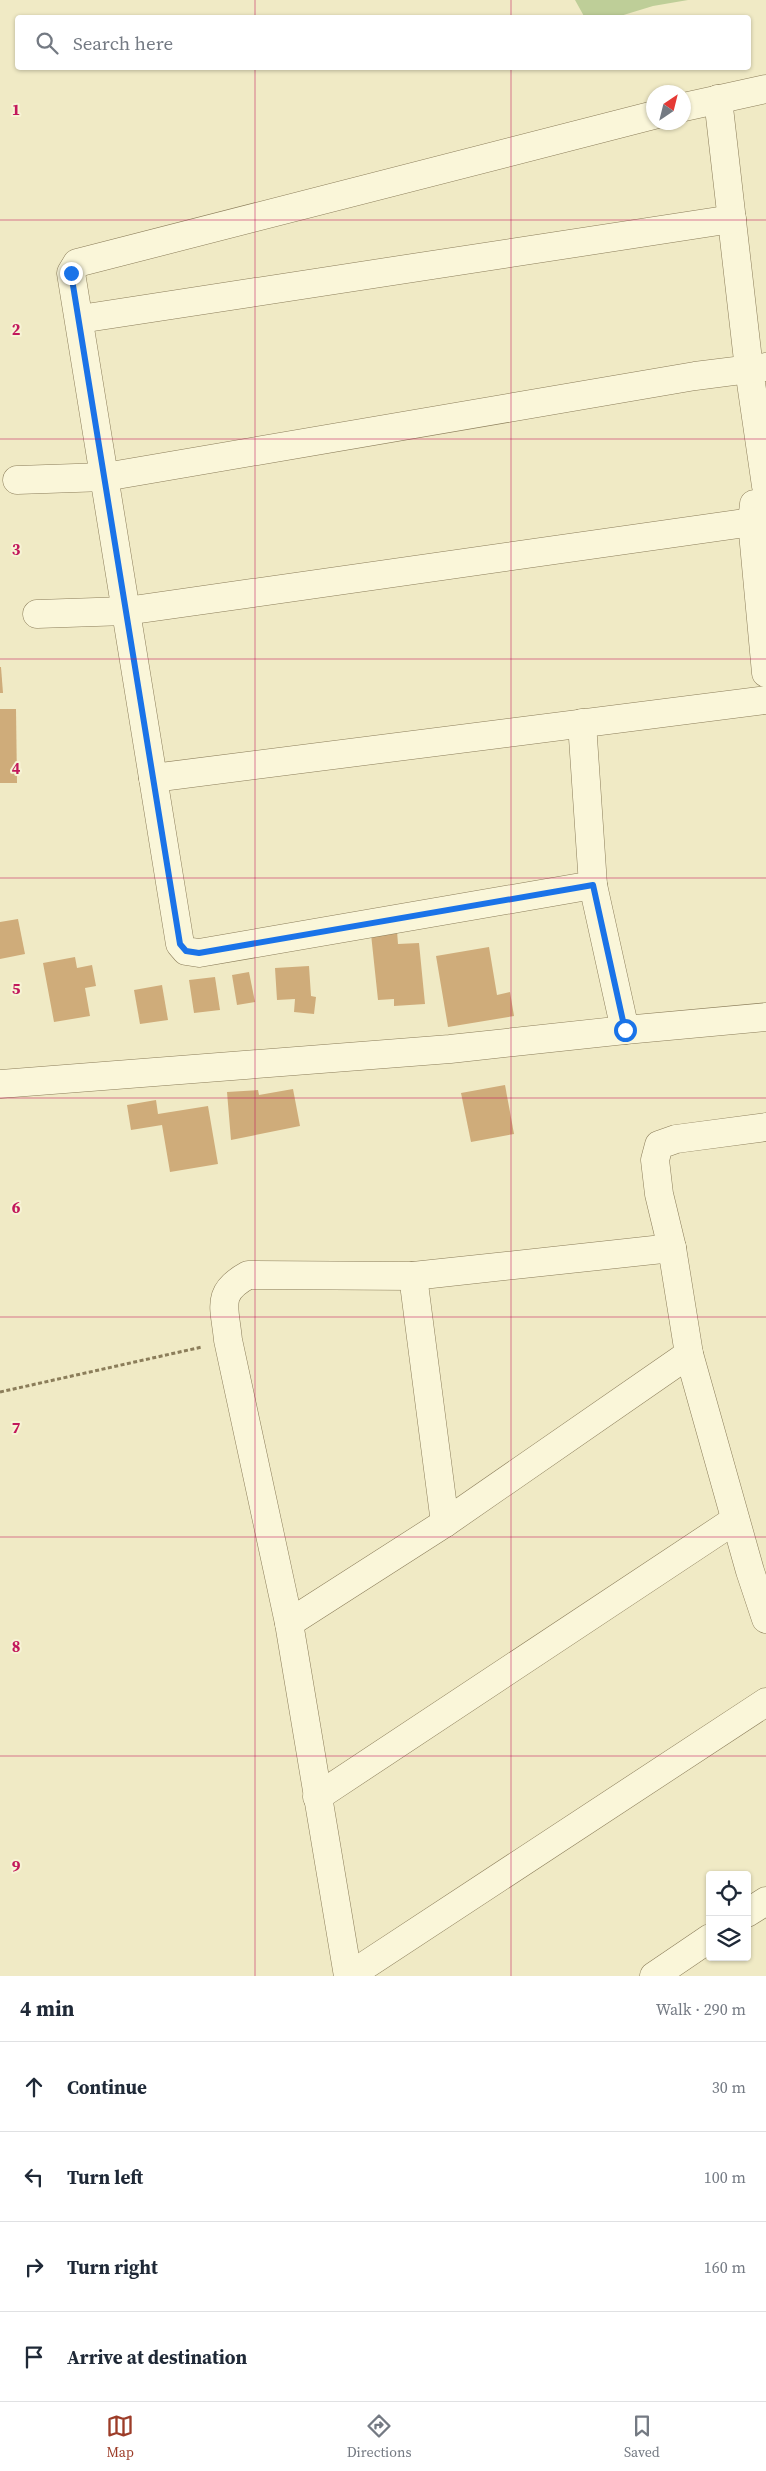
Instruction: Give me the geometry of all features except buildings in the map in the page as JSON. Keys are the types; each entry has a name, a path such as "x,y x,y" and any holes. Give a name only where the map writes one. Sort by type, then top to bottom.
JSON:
{"street":[{"path":"691,105 766,89"},
{"path":"718,99 732,219 758,368 765,484 754,502 759,521 766,673"},
{"path":"593,885 199,953 186,951 180,944 80,319 71,273 77,264 646,116"},
{"path":"80,319 732,219"},
{"path":"17,480 105,477 676,379 758,368"},
{"path":"37,614 126,611 759,521"},
{"path":"153,778 766,700"},
{"path":"582,723 593,885 625,1030"},
{"path":"0,1084 450,1050 625,1030 766,1017"},
{"path":"766,1127 676,1139 659,1145 655,1160 659,1194 672,1248 689,1354 735,1520 766,1618"},
{"path":"672,1248 413,1276 248,1275 232,1284 224,1298 228,1340 289,1623 317,1798 349,1976 766,1702"},
{"path":"413,1276 445,1523"},
{"path":"289,1623 445,1523 689,1354"},
{"path":"317,1798 735,1520"},
{"path":"751,1910 766,1901"},
{"path":"654,1976 706,1941"}],"path":[{"path":"0,1392 167,1356 228,1340"}],"green space":[{"path":"575,0 688,0 653,6 624,15 583,15"}],"route":[{"path":"71,273 80,319 180,944 186,951 199,953 593,885 625,1030"}]}
